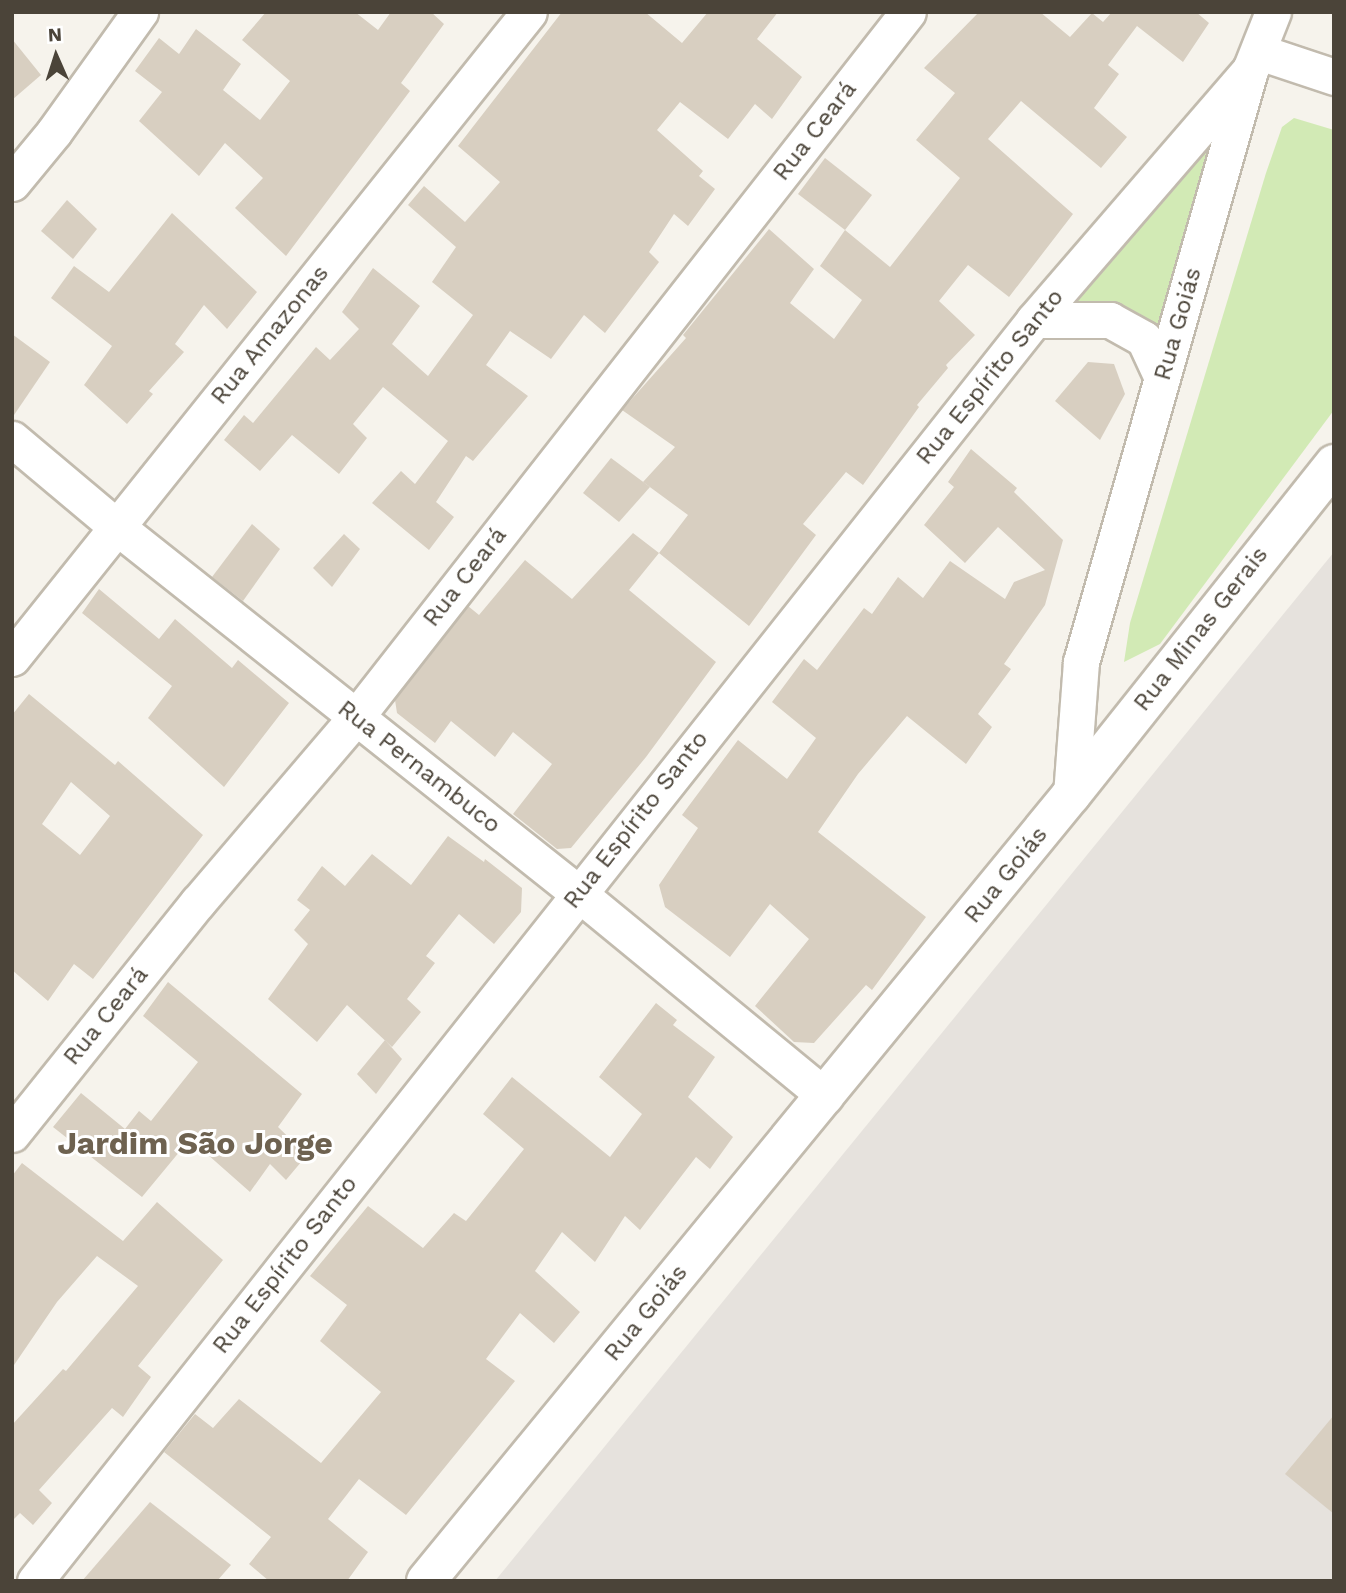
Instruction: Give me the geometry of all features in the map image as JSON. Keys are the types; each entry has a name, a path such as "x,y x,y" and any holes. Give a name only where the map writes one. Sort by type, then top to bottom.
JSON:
{"street":[{"path":"12,183 54,132 140,12"},
{"name":"Rua Amazonas","path":"12,658 529,12"},
{"name":"Rua Ceará","path":"12,1134 198,902 355,717 908,12"},
{"name":"Rua Goiás","path":"426,1581 1071,795 1081,662 1255,61 1273,12"},
{"path":"1255,61 1334,77"},
{"name":"Rua Espírito Santo","path":"35,1581 1034,320 1255,61"},
{"path":"1034,320 1110,320 1144,339 1162,378"},
{"name":"Rua Pernambuco","path":"12,439 117,527 578,894 825,1096"},
{"name":"Rua Minas Gerais","path":"1071,795 1334,464"}],"shaded area":[{"path":"1334,552 1334,1581 495,1581"}],"green space":[{"path":"1294,118 1334,130 1334,410 1160,644 1124,662 1130,623 1266,173 1282,127"},
{"path":"1225,125 1166,347 1064,315 1087,289"}],"building":[{"path":"266,12 355,12 378,30 391,12 431,12 444,24 401,83 410,91 286,256 235,208 263,178 225,143 199,176 139,121 162,92 135,71 159,38 179,54 196,29 241,64 223,90 260,120 290,81 242,40"},
{"path":"562,12 645,12 682,43 708,12 778,12 757,39 802,77 772,119 755,104 728,139 680,102 657,130 703,171 699,176 715,189 688,226 674,214 649,252 659,262 605,333 584,315 551,359 510,331 486,365 528,396 473,461 466,456 436,502 454,517 429,550 372,503 401,471 415,484 448,441 383,387 353,424 367,438 339,474 292,435 260,471 224,440 244,415 253,423 316,347 330,360 359,329 342,312 373,268 420,306 392,344 428,376 473,315 432,282 456,247 408,205 424,186 465,222 500,182 458,146"},
{"path":"979,12 1040,12 1070,37 1092,13 1103,22 1112,12 1196,12 1209,23 1183,62 1137,26 1108,65 1119,74 1094,108 1127,137 1101,168 1021,101 988,139 1073,214 1009,297 968,265 939,301 975,335 946,365 948,368 917,405 919,407 863,485 846,472 803,524 816,535 749,626 659,553 688,515 643,482 675,447 622,410 686,338 683,335 769,229 814,269 790,303 834,339 862,300 820,266 845,230 890,267 960,178 916,140 955,93 924,68"},
{"path":"12,39 41,75 12,100"},
{"path":"825,158 872,195 845,230 798,194"},
{"path":"67,200 97,229 73,259 41,231"},
{"path":"172,213 257,292 227,329 204,305 175,344 184,352 149,391 153,394 127,424 84,385 112,346 51,298 74,266 109,292"},
{"path":"12,334 50,362 12,418"},
{"path":"1088,362 1114,364 1125,394 1100,440 1055,401"},
{"path":"971,449 1017,488 1014,492 1063,540 1045,605 1004,664 1011,669 978,714 992,727 966,764 907,716 858,774 818,832 926,917 872,990 866,985 814,1043 794,1042 755,1006 809,939 770,904 730,957 665,907 659,885 698,828 682,815 738,740 787,779 816,738 772,702 804,659 817,670 864,608 872,614 898,577 923,598 950,561 1005,599 1014,582 1045,570 998,527 965,563 924,525 954,487 948,482"},
{"path":"611,458 650,487 619,522 583,493"},
{"path":"252,524 280,549 243,601 212,577"},
{"path":"633,533 659,553 629,590 716,662 646,757 571,848 557,849 513,814 552,764 513,732 495,757 451,721 435,743 397,713 395,700 468,606 479,615 525,560 572,599"},
{"path":"344,534 360,549 332,587 313,568"},
{"path":"99,589 159,639 175,619 232,668 238,660 289,703 224,787 148,718 172,686 82,613"},
{"path":"29,694 115,765 118,761 203,835 93,979 74,964 48,1001 12,970 12,715","holes":["71,782 110,816 80,855 42,824"]},
{"path":"448,836 484,862 485,859 522,888 521,912 494,944 459,914 426,956 435,963 407,999 421,1012 392,1047 347,1005 317,1042 268,999 308,944 294,930 310,910 297,900 322,866 345,886 372,854 411,885"},
{"path":"168,982 302,1094 278,1127 307,1155 286,1180 270,1164 250,1192 190,1139 142,1197 53,1127 81,1093 125,1129 139,1111 151,1121 198,1062 143,1016"},
{"path":"656,1003 677,1020 673,1025 715,1057 688,1097 733,1137 710,1169 696,1157 640,1230 625,1216 595,1262 562,1232 535,1271 580,1312 554,1343 520,1313 486,1359 515,1381 406,1515 359,1479 328,1519 368,1552 347,1581 269,1581 249,1564 271,1537 164,1452 195,1414 213,1428 239,1399 321,1463 381,1392 320,1341 347,1305 310,1276 368,1206 423,1248 454,1213 466,1221 524,1149 483,1114 512,1077 610,1157 642,1114 599,1077"},
{"path":"385,1040 402,1059 376,1094 357,1074"},
{"path":"22,1163 123,1241 157,1202 223,1260 138,1366 151,1377 123,1417 112,1408 39,1490 52,1503 33,1525 20,1513 12,1521 12,1425 63,1369 66,1371 138,1286 97,1256 57,1302 12,1368 12,1176"},
{"path":"1334,1415 1334,1514 1285,1474"},
{"path":"150,1502 231,1565 217,1581 82,1581"}],"district":[{"name":"Jardim São Jorge","path":"195,1143"}]}
